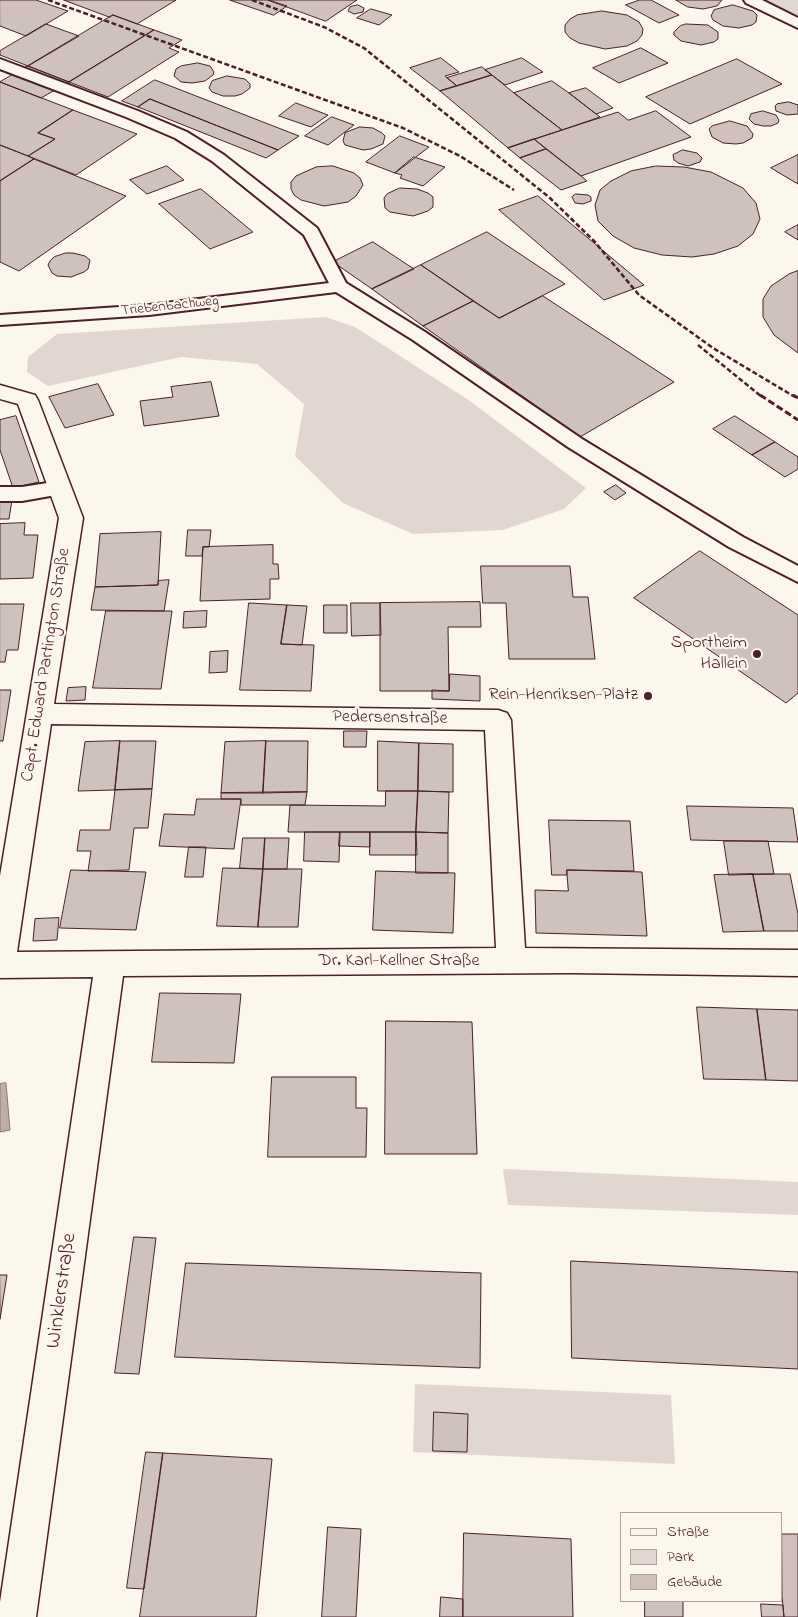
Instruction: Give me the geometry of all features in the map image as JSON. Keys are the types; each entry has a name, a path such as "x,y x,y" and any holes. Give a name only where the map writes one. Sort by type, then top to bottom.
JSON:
{"street":[{"name":"Capt. Edward Partington Straße","path":"0,392 27,400 71,518 0,964"},
{"name":"Pedersenstraße","path":"39,714 498,720 511,962"},
{"name":"Dr. Karl-Kellner Straße","path":"0,964 511,962 571,960 798,963"},
{"name":"Winklerstraße","path":"17,1617 110,964"}],"lane":[{"path":"751,0 798,24"},
{"path":"0,64 132,114 181,135 218,158 310,232 339,286 420,336 575,443 736,542 798,575"},
{"name":"Triebenbachweg","path":"0,320 149,310 320,290 339,286"},
{"path":"0,494 22,494 60,488"}],"green space":[{"path":"762,0 798,0 798,18"},
{"path":"326,317 355,327 470,401 586,488 564,509 503,530 413,534 343,503 295,456 304,404 257,364 181,357 48,386 27,372 28,357 57,334"},
{"path":"503,1169 798,1182 798,1215 508,1205"},
{"path":"415,1384 671,1395 675,1464 413,1452"}],"shaded area":[{"path":"6,1083 10,1130 0,1132 0,1084"}],"building":[{"path":"0,0 36,0 68,11 26,36 0,26"},
{"path":"64,0 176,0 137,24 113,15 110,17"},
{"path":"230,0 268,0 287,6 274,15"},
{"path":"268,0 357,0 326,21"},
{"path":"640,0 651,0 679,15 659,23 626,5"},
{"path":"676,0 722,0 717,6 703,9 688,7"},
{"path":"358,5 364,8 363,12 354,14 348,11 350,7"},
{"path":"733,5 753,11 757,15 756,22 739,28 723,26 713,20 711,16 714,10"},
{"path":"371,9 392,15 379,25 357,18"},
{"path":"602,11 627,15 639,22 643,29 642,35 637,41 627,46 605,49 579,43 570,38 565,32 565,25 577,15"},
{"path":"113,15 154,30 69,82 28,66"},
{"path":"46,24 79,36 28,66 0,55 0,51"},
{"path":"686,24 708,25 718,32 718,39 701,45 681,41 674,35 674,32 680,26"},
{"path":"154,30 182,40 169,48 179,52 108,97 69,82"},
{"path":"641,48 668,63 619,83 593,68"},
{"path":"441,58 459,72 445,76 457,86 440,91 410,68"},
{"path":"522,58 543,72 505,85 485,70"},
{"path":"737,59 782,84 690,124 646,97"},
{"path":"198,63 210,66 214,72 213,75 205,81 192,83 181,82 174,76 176,69 181,66"},
{"path":"28,66 69,82 41,98 0,82"},
{"path":"482,67 492,75 457,86 447,78"},
{"path":"492,75 562,130 508,148 440,91"},
{"path":"227,76 245,79 250,84 250,88 242,94 235,96 223,96 212,92 209,88 212,81"},
{"path":"155,80 299,136 278,150 150,99 138,107 122,101"},
{"path":"552,81 600,117 562,130 514,93"},
{"path":"0,82 73,110 38,133 55,139 28,156 0,145"},
{"path":"586,88 613,108 596,114 569,93"},
{"path":"150,99 278,150 266,158 138,107"},
{"path":"789,102 798,105 798,114 787,115 776,111 775,106 777,104"},
{"path":"296,103 328,115 311,127 279,116"},
{"path":"73,110 137,134 76,175 28,156 55,139 38,133"},
{"path":"656,111 691,137 581,176 534,139 618,112 628,120"},
{"path":"763,111 776,115 779,120 778,123 771,126 763,126 754,124 749,119 751,114"},
{"path":"332,117 354,125 328,145 305,136"},
{"path":"730,121 747,126 753,134 752,138 743,143 736,144 723,143 712,137 709,129 712,126"},
{"path":"360,127 373,128 382,133 385,136 383,144 363,150 345,145 343,141 345,133"},
{"path":"400,136 429,147 395,173 366,162"},
{"path":"534,139 546,149 520,158 508,148"},
{"path":"0,145 28,156 34,159 0,181"},
{"path":"546,149 587,181 561,190 520,158"},
{"path":"683,150 697,153 702,158 700,162 688,166 678,163 674,160 673,155"},
{"path":"798,155 798,184 771,168"},
{"path":"414,157 445,167 423,186 400,178 402,175 395,173"},
{"path":"34,159 126,196 19,271 0,262 0,181"},
{"path":"167,166 184,180 147,194 130,180"},
{"path":"333,166 354,173 360,178 363,185 356,196 348,202 324,206 301,200 294,195 291,189 291,182 296,176 316,167"},
{"path":"656,166 684,167 711,172 743,188 756,203 760,219 753,234 738,246 714,254 692,257 662,255 634,248 613,236 598,221 595,205 600,190 611,181 631,171"},
{"path":"400,188 417,189 428,193 433,197 433,207 428,211 413,216 390,212 385,208 384,198 387,194"},
{"path":"201,189 253,232 210,249 159,204"},
{"path":"576,194 588,195 591,197 591,201 583,204 575,203 572,197"},
{"path":"538,196 644,285 604,300 499,210"},
{"path":"798,225 798,240 785,232"},
{"path":"487,232 565,284 499,318 421,265"},
{"path":"373,242 414,269 372,289 333,262"},
{"path":"66,253 85,256 90,260 88,269 71,277 57,276 52,273 48,265 50,261 54,257"},
{"path":"421,265 473,301 423,326 372,289"},
{"path":"798,271 798,353 774,335 763,317 763,299 771,286 789,274"},
{"path":"543,296 674,382 580,437 423,326 473,301 499,318"},
{"path":"211,382 219,416 144,426 140,401 173,397 171,387"},
{"path":"98,384 114,415 65,428 49,397"},
{"path":"16,416 39,482 13,488 0,450 0,420"},
{"path":"735,416 775,442 752,455 713,429"},
{"path":"775,442 798,457 798,469 785,477 752,455"},
{"path":"616,485 626,493 615,500 604,492"},
{"path":"0,500 12,500 9,519 0,519"},
{"path":"25,523 24,535 38,535 33,578 0,579 0,524"},
{"path":"188,530 211,530 209,547 203,547 202,556 186,556"},
{"path":"161,532 158,585 95,587 100,534"},
{"path":"273,545 273,564 278,564 279,579 270,579 270,599 200,601 203,547"},
{"name":"Sportheim Hallein","path":"700,551 798,615 798,693 786,703 634,598"},
{"path":"481,566 570,566 573,597 588,597 595,659 509,659 506,603 483,603"},
{"path":"169,580 164,611 91,610 95,587 158,585 158,581"},
{"path":"480,602 481,627 448,627 449,691 380,691 380,603"},
{"path":"249,603 287,605 281,644 314,645 311,691 240,690"},
{"path":"351,603 380,603 381,635 352,636"},
{"path":"0,604 24,604 18,650 7,650 5,662 0,662"},
{"path":"287,605 307,606 302,645 281,644"},
{"path":"324,605 347,605 347,633 324,633"},
{"path":"106,611 172,611 161,689 93,688"},
{"path":"207,611 206,627 183,628 184,612"},
{"path":"228,651 227,672 209,673 210,652"},
{"path":"450,674 480,676 480,701 432,699 432,690 449,691"},
{"path":"86,687 85,700 66,701 68,688"},
{"path":"0,690 11,690 3,741 0,741"},
{"path":"344,731 367,731 366,747 344,747"},
{"path":"120,741 115,790 78,791 85,742"},
{"path":"120,741 156,741 152,789 115,790"},
{"path":"266,741 308,741 307,792 263,793"},
{"path":"266,741 263,793 221,793 225,742"},
{"path":"378,741 419,743 418,791 378,791"},
{"path":"419,743 453,744 453,792 418,791"},
{"path":"152,789 148,828 134,828 129,870 88,871 91,851 77,851 80,830 110,830 115,790"},
{"path":"386,791 418,791 416,832 288,832 290,805 385,806"},
{"path":"418,791 449,792 448,833 416,832"},
{"path":"307,792 305,805 241,805 241,799 221,799 221,793"},
{"path":"197,799 241,799 234,849 159,846 164,814 194,815"},
{"path":"687,806 793,808 798,842 691,840"},
{"path":"549,820 630,821 634,871 567,870 567,875 552,875"},
{"path":"305,832 340,832 339,862 304,861"},
{"path":"340,832 370,832 370,847 339,846"},
{"path":"370,832 416,832 417,855 370,855"},
{"path":"416,832 448,833 448,873 416,873"},
{"path":"243,838 265,838 263,869 240,868"},
{"path":"265,838 289,838 287,869 263,869"},
{"path":"724,841 768,841 774,874 729,875"},
{"path":"189,847 206,847 203,877 185,877"},
{"path":"223,868 263,869 258,927 217,926"},
{"path":"263,869 302,869 298,927 258,927"},
{"path":"71,870 146,872 136,930 60,928"},
{"path":"567,870 642,872 647,936 536,933 535,890 568,891"},
{"path":"376,871 455,873 453,933 373,930"},
{"path":"753,874 790,874 798,914 798,931 764,931"},
{"path":"753,874 764,931 723,932 714,875"},
{"path":"59,918 57,940 33,941 35,919"},
{"path":"160,993 241,994 234,1063 152,1062"},
{"path":"697,1007 757,1009 766,1080 704,1079"},
{"path":"757,1009 798,1010 798,1081 766,1080"},
{"path":"386,1021 472,1022 477,1154 385,1154"},
{"path":"272,1077 356,1077 356,1108 367,1108 366,1157 268,1157"},
{"path":"134,1237 156,1238 139,1374 115,1373"},
{"path":"571,1261 798,1272 798,1369 572,1358"},
{"path":"186,1263 481,1273 480,1368 175,1357"},
{"path":"0,1275 7,1275 0,1319"},
{"path":"434,1412 468,1414 467,1452 433,1451"},
{"path":"146,1452 163,1453 144,1589 127,1588"},
{"path":"163,1453 272,1459 256,1617 140,1617"},
{"path":"328,1527 361,1529 356,1617 322,1617"},
{"path":"464,1533 571,1539 573,1617 463,1617"},
{"path":"783,1534 798,1534 798,1617 784,1617"},
{"path":"441,1597 463,1599 463,1617 440,1617"},
{"path":"645,1602 683,1602 683,1617 645,1617"},
{"path":"761,1604 783,1605 784,1617 762,1617"}],"railway":[{"path":"48,0 403,128 460,156 514,190"},
{"path":"252,0 324,27 364,48 550,198 594,241 639,295 713,348 795,397"},
{"path":"698,345 762,397"},
{"path":"760,395 798,420"},
{"path":"793,395 798,398"}],"place":[{"name":"Sportheim Hallein","path":"757,654"},
{"name":"Rein-Henriksen-Platz","path":"648,696"}]}
